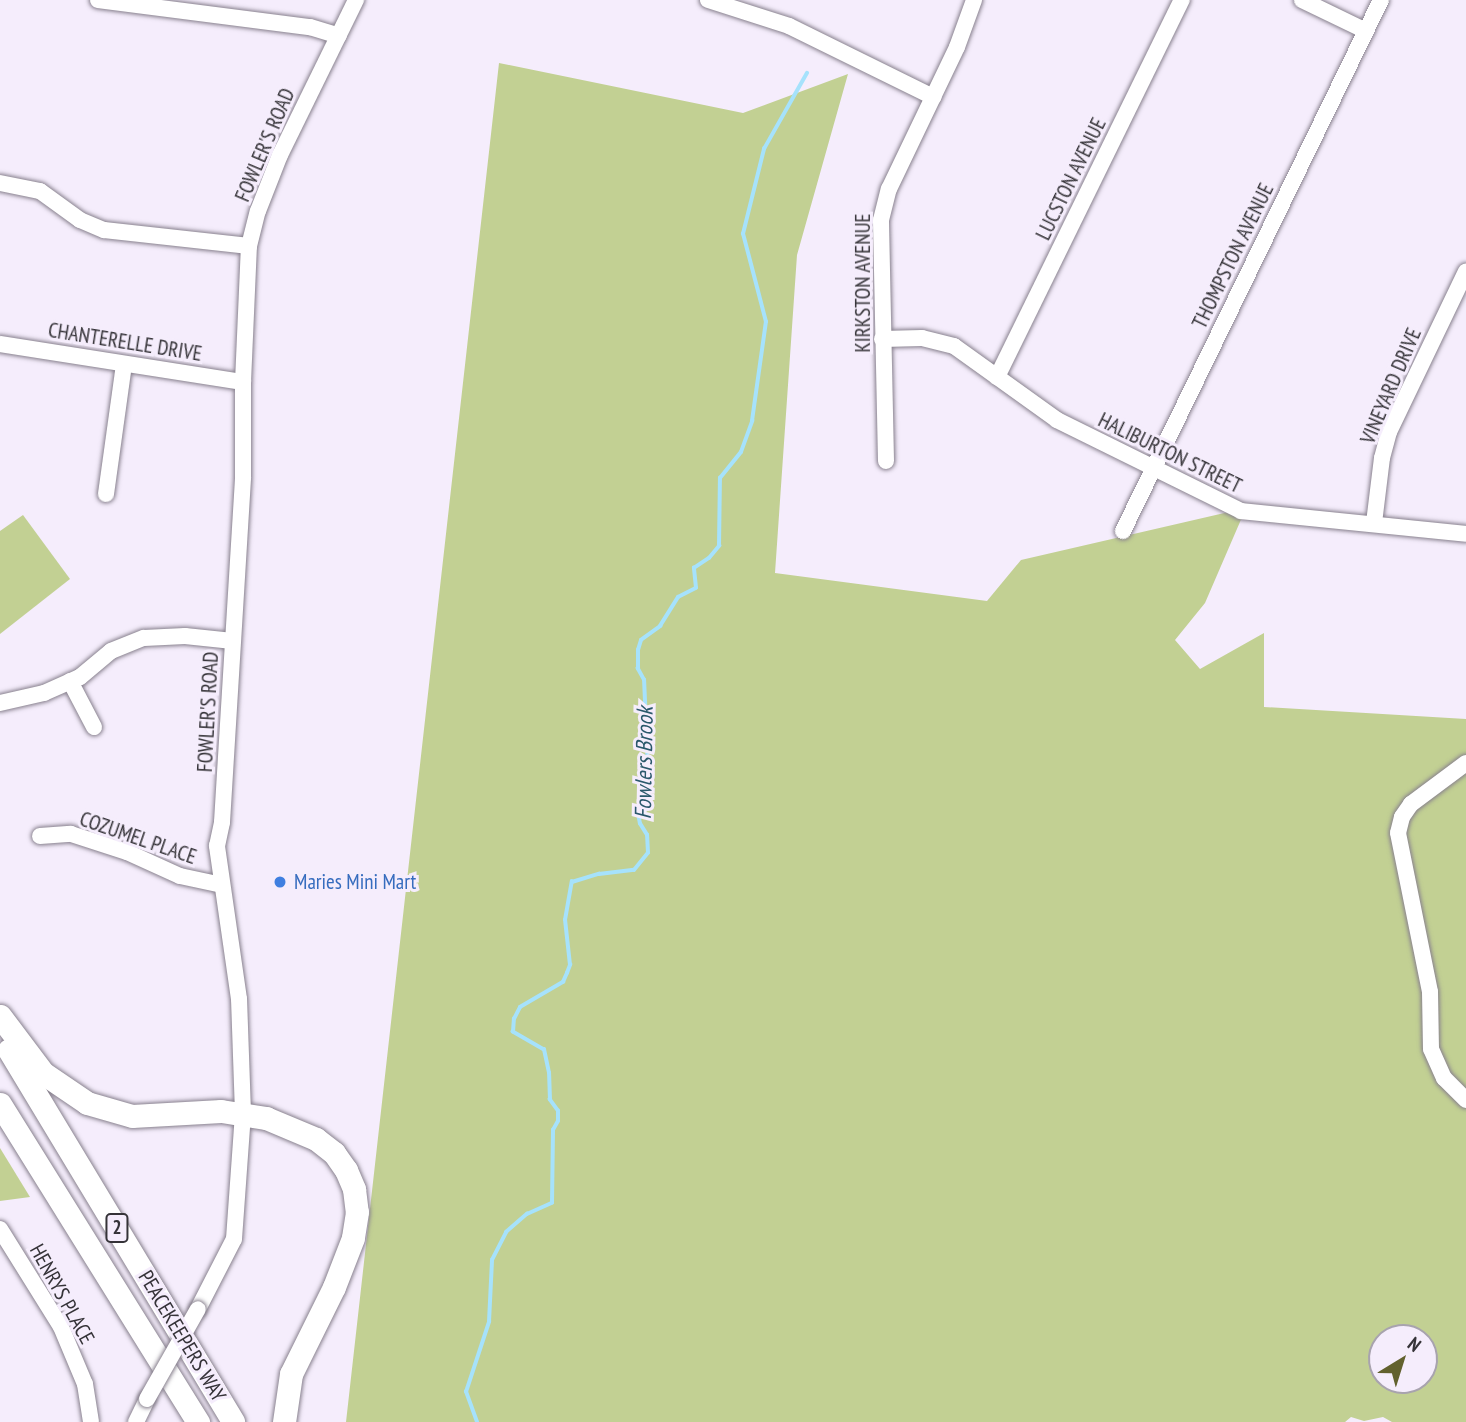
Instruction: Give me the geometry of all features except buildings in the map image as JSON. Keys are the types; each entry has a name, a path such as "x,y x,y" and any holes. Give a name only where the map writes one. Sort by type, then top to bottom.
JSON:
{"highway":[{"path":"0,1016 43,1073 87,1103 132,1116 220,1111 243,1113 293,1127 334,1153 346,1170 354,1189 357,1212 353,1238 345,1262 291,1374 284,1422"},
{"name":"PEACEKEEPERS WAY","path":"0,1035 233,1422"},
{"name":"PEACEKEEPERS WAY","path":"0,1104 198,1422"}],"street":[{"path":"98,0 310,27 339,36"},
{"name":"FOWLER'S ROAD","path":"136,1422 234,1239 243,1113 239,999 218,846 222,822 243,477 243,382 249,246 258,211 280,155 356,0"},
{"path":"708,0 789,26 933,97"},
{"name":"KIRKSTON AVENUE","path":"886,461 879,236 884,204 957,47 974,0"},
{"name":"LUCSTON AVENUE","path":"997,377 1182,0"},
{"path":"1302,0 1366,31"},
{"name":"THOMPSTON AVENUE","path":"1123,531 1381,0"},
{"path":"0,183 40,191 80,220 104,230 249,246"},
{"name":"VINEYARD DRIVE","path":"1374,523 1382,458 1389,432 1466,271"},
{"name":"HALIBURTON STREET","path":"882,339 922,338 944,342 1057,420 1241,511 1466,534"},
{"name":"CHANTERELLE DRIVE","path":"0,344 243,382"},
{"path":"106,494 124,364"},
{"path":"0,703 44,693 70,681 110,651 145,638 185,636 233,641"},
{"path":"70,681 94,727"},
{"path":"1466,763 1411,804 1402,817 1398,833 1430,992 1430,1034 1436,1064 1444,1078 1466,1100"},
{"name":"COZUMEL PLACE","path":"40,836 71,834 127,852 180,876 222,886"},
{"name":"HENRYS PLACE","path":"0,1229 61,1327 85,1384 91,1422"}],"green space":[{"path":"499,63 743,113 848,74 797,255 775,573 987,601 1021,560 1246,508 1205,603 1175,640 1200,669 1264,633 1264,707 1466,719 1466,1422 1392,1422 1383,1417 1364,1421 1351,1417 1345,1422 346,1422"},
{"path":"23,515 70,579 0,634 0,531"},
{"path":"0,1148 30,1197 0,1201"}],"waterway":[{"name":"Fowlers Brook","path":"477,1422 466,1392 489,1322 492,1260 506,1232 527,1214 552,1203 553,1130 558,1121 558,1111 550,1100 549,1073 544,1050 513,1032 514,1019 520,1007 563,982 567,973 570,965 565,920 572,882 599,874 634,870 648,853 647,835 640,824 638,814 648,770 644,680 638,669 638,650 641,640 660,626 678,597 696,588 694,568 709,558 719,546 720,478 741,452 752,421 766,322 743,234 764,149 807,73"}],"place":[{"name":"Maries Mini Mart","path":"280,882"}]}
